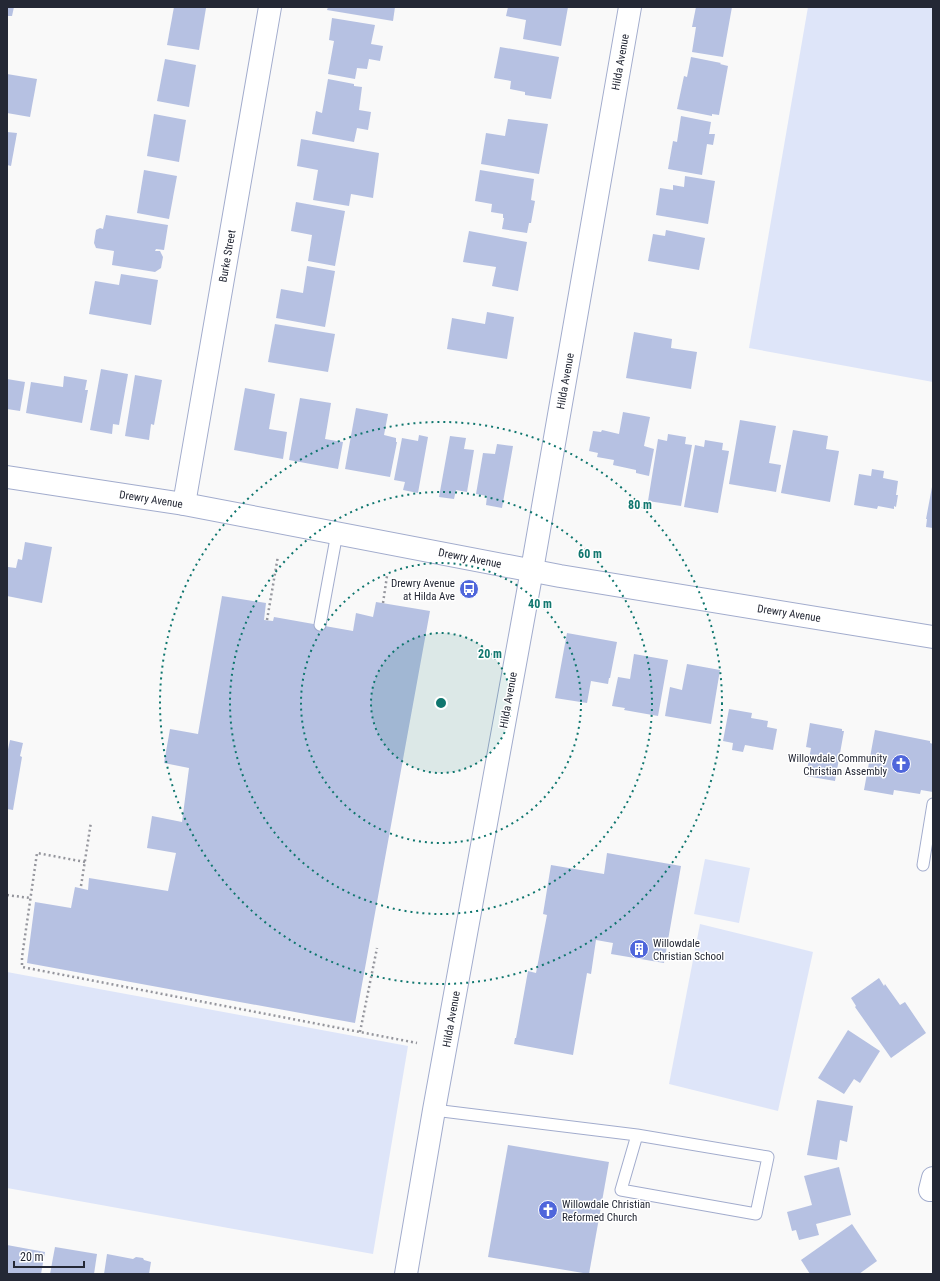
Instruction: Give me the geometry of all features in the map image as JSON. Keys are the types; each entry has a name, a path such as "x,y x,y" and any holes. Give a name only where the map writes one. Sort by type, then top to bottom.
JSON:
{"street":[{"name":"Burke Street","path":"184,504 270,7"},
{"name":"Hilda Avenue","path":"406,1274 434,1110 532,570 630,7"},
{"name":"Drewry Avenue","path":"7,477 184,504 560,576 933,637"},
{"path":"933,1178 930,1190 933,1190"}],"lane":[{"path":"320,625 337,533"},
{"path":"923,865 933,804"},
{"path":"434,1110 637,1135 768,1157 756,1214 621,1190 637,1135"}],"path":[{"path":"267,620 278,556"},
{"path":"383,603 387,576"},
{"path":"81,886 91,822"},
{"path":"85,862 37,853 22,957 22,967 417,1043"},
{"path":"7,895 30,898"},
{"path":"360,1032 377,948"}],"shaded area":[{"path":"808,7 933,7 933,382 749,348"},
{"path":"705,859 750,868 739,923 694,914"},
{"path":"700,924 813,952 778,1111 669,1084"},
{"path":"7,972 408,1046 373,1254 7,1188"}],"building":[{"path":"7,7 14,7 12,16 7,16"},
{"path":"174,7 206,8 199,50 167,45"},
{"path":"328,7 395,7 393,21 327,10"},
{"path":"508,7 568,7 561,46 523,39 526,20 506,16"},
{"path":"696,7 732,7 723,57 692,52 696,27 692,27"},
{"path":"332,18 375,25 371,44 383,46 380,61 369,59 367,69 357,68 355,79 328,74 334,41 329,40"},
{"path":"500,47 559,57 551,99 525,95 525,92 510,89 511,81 494,78"},
{"path":"691,57 721,63 720,64 728,66 719,115 712,114 712,116 677,109 684,76 687,77"},
{"path":"165,59 196,65 189,107 157,101"},
{"path":"7,74 37,79 30,117 7,113"},
{"path":"328,79 362,87 359,110 371,112 368,130 357,128 354,142 312,134 316,111 322,113"},
{"path":"154,114 186,120 179,162 147,156"},
{"path":"681,116 711,122 709,134 715,134 713,145 707,144 702,175 668,169 673,141 677,142"},
{"path":"508,119 548,124 539,174 481,164 486,133 505,136"},
{"path":"7,132 17,133 11,166 7,165"},
{"path":"301,139 379,153 373,198 351,194 349,206 313,200 318,170 297,166"},
{"path":"144,170 177,176 169,219 137,213"},
{"path":"480,170 534,179 531,200 535,201 531,223 529,223 527,233 502,229 504,218 503,214 491,212 492,204 475,201"},
{"path":"685,176 715,181 708,224 656,215 660,188 673,190 673,185 684,187"},
{"path":"296,202 345,211 335,266 308,261 312,235 291,231"},
{"path":"106,215 168,225 164,250 156,249 155,251 160,251 163,257 161,268 155,272 112,265 114,251 96,248 94,243 96,230 100,228 103,229"},
{"path":"666,230 705,238 699,270 648,261 653,234 665,236"},
{"path":"469,231 527,242 518,291 492,286 496,267 463,262"},
{"path":"307,266 335,271 325,327 276,318 281,289 303,293"},
{"path":"121,274 158,280 151,325 89,314 95,281 119,285"},
{"path":"487,312 514,317 507,359 447,349 452,318 485,324"},
{"path":"275,324 335,334 328,372 268,362"},
{"path":"634,332 672,339 671,348 697,352 691,389 626,378"},
{"path":"101,369 128,374 119,425 113,424 112,434 90,430"},
{"path":"135,375 162,380 154,425 151,424 149,440 125,436"},
{"path":"64,376 87,380 85,390 88,390 82,423 26,413 31,382 63,387"},
{"path":"7,379 25,382 20,411 7,409"},
{"path":"245,388 275,394 269,429 287,432 283,459 234,450"},
{"path":"300,398 331,403 325,439 343,442 338,469 289,460"},
{"path":"356,408 388,414 384,435 396,438 397,442 390,477 345,469"},
{"path":"623,412 650,417 644,446 654,449 649,476 636,473 636,470 613,465 614,460 597,457 598,453 589,451 593,431 601,432 602,430 619,434"},
{"path":"740,420 776,426 769,463 781,465 776,492 729,484"},
{"path":"793,430 828,436 826,449 839,451 830,502 781,493"},
{"path":"668,434 686,437 685,444 692,445 681,506 648,501 658,439 667,441"},
{"path":"419,435 428,437 418,493 403,490 405,482 394,480 402,438 418,441"},
{"path":"450,436 466,438 464,449 474,450 467,492 456,490 454,499 439,497"},
{"path":"705,440 723,443 722,450 729,451 718,513 684,507 695,445 704,447"},
{"path":"497,444 513,446 502,508 486,505 487,496 476,494 483,453 495,454"},
{"path":"872,469 884,471 883,478 898,481 896,495 898,495 896,507 894,506 894,509 878,506 877,509 854,505 859,474 871,476"},
{"path":"933,487 933,528 926,527"},
{"path":"25,542 52,547 42,603 7,596 8,567 16,568 18,559 22,560"},
{"path":"222,596 266,603 264,620 273,621 274,617 353,631 356,613 373,617 376,602 430,611 355,1023 27,963 35,902 71,908 75,887 88,890 89,878 168,891 176,853 147,848 152,816 182,822 189,768 164,763 170,729 198,734"},
{"path":"567,633 617,642 608,684 591,681 587,703 555,698"},
{"path":"634,654 668,660 658,716 624,710 625,708 612,706 618,677 630,679"},
{"path":"687,664 720,670 711,724 665,716 670,687 682,690"},
{"path":"729,709 752,713 751,718 768,721 767,727 777,729 773,750 745,745 743,752 732,750 733,743 723,741"},
{"path":"810,723 842,729 842,731 844,731 835,781 806,776 811,748 806,747"},
{"name":"Willowdale Community Christian Assembly","path":"875,730 930,741 930,743 933,744 933,792 921,790 920,794 894,790 893,795 864,790"},
{"path":"10,740 23,743 13,810 7,809 7,754"},
{"name":"Willowdale Christian School","path":"607,853 681,866 664,963 611,954 613,943 596,940 591,974 587,973 573,1055 514,1044 528,971 536,973 547,915 543,914 551,865 604,874"},
{"path":"879,978 900,1005 905,1002 926,1033 891,1058 855,1007 856,1006 851,998"},
{"path":"848,1030 880,1051 860,1083 854,1079 844,1094 818,1078"},
{"path":"817,1100 853,1106 847,1142 840,1140 837,1160 807,1155"},
{"name":"Willowdale Christian Reformed Church","path":"508,1145 609,1162 589,1274 488,1257"},
{"path":"839,1167 851,1215 816,1224 819,1235 799,1240 796,1230 792,1231 787,1212 812,1205 804,1176"},
{"path":"852,1224 877,1261 859,1274 810,1274 801,1260"},
{"path":"7,1245 45,1252 41,1274 7,1274"},
{"path":"55,1247 97,1254 94,1274 50,1274"},
{"path":"107,1254 133,1259 136,1257 143,1258 144,1260 151,1262 149,1274 104,1274"}],"place":[{"name":"Drewry Avenue at Hilda Ave","path":"469,589"},
{"name":"Willowdale Community Christian Assembly","path":"901,764"},
{"name":"Willowdale Christian School","path":"639,949"},
{"name":"Willowdale Christian Reformed Church","path":"548,1210"}]}
